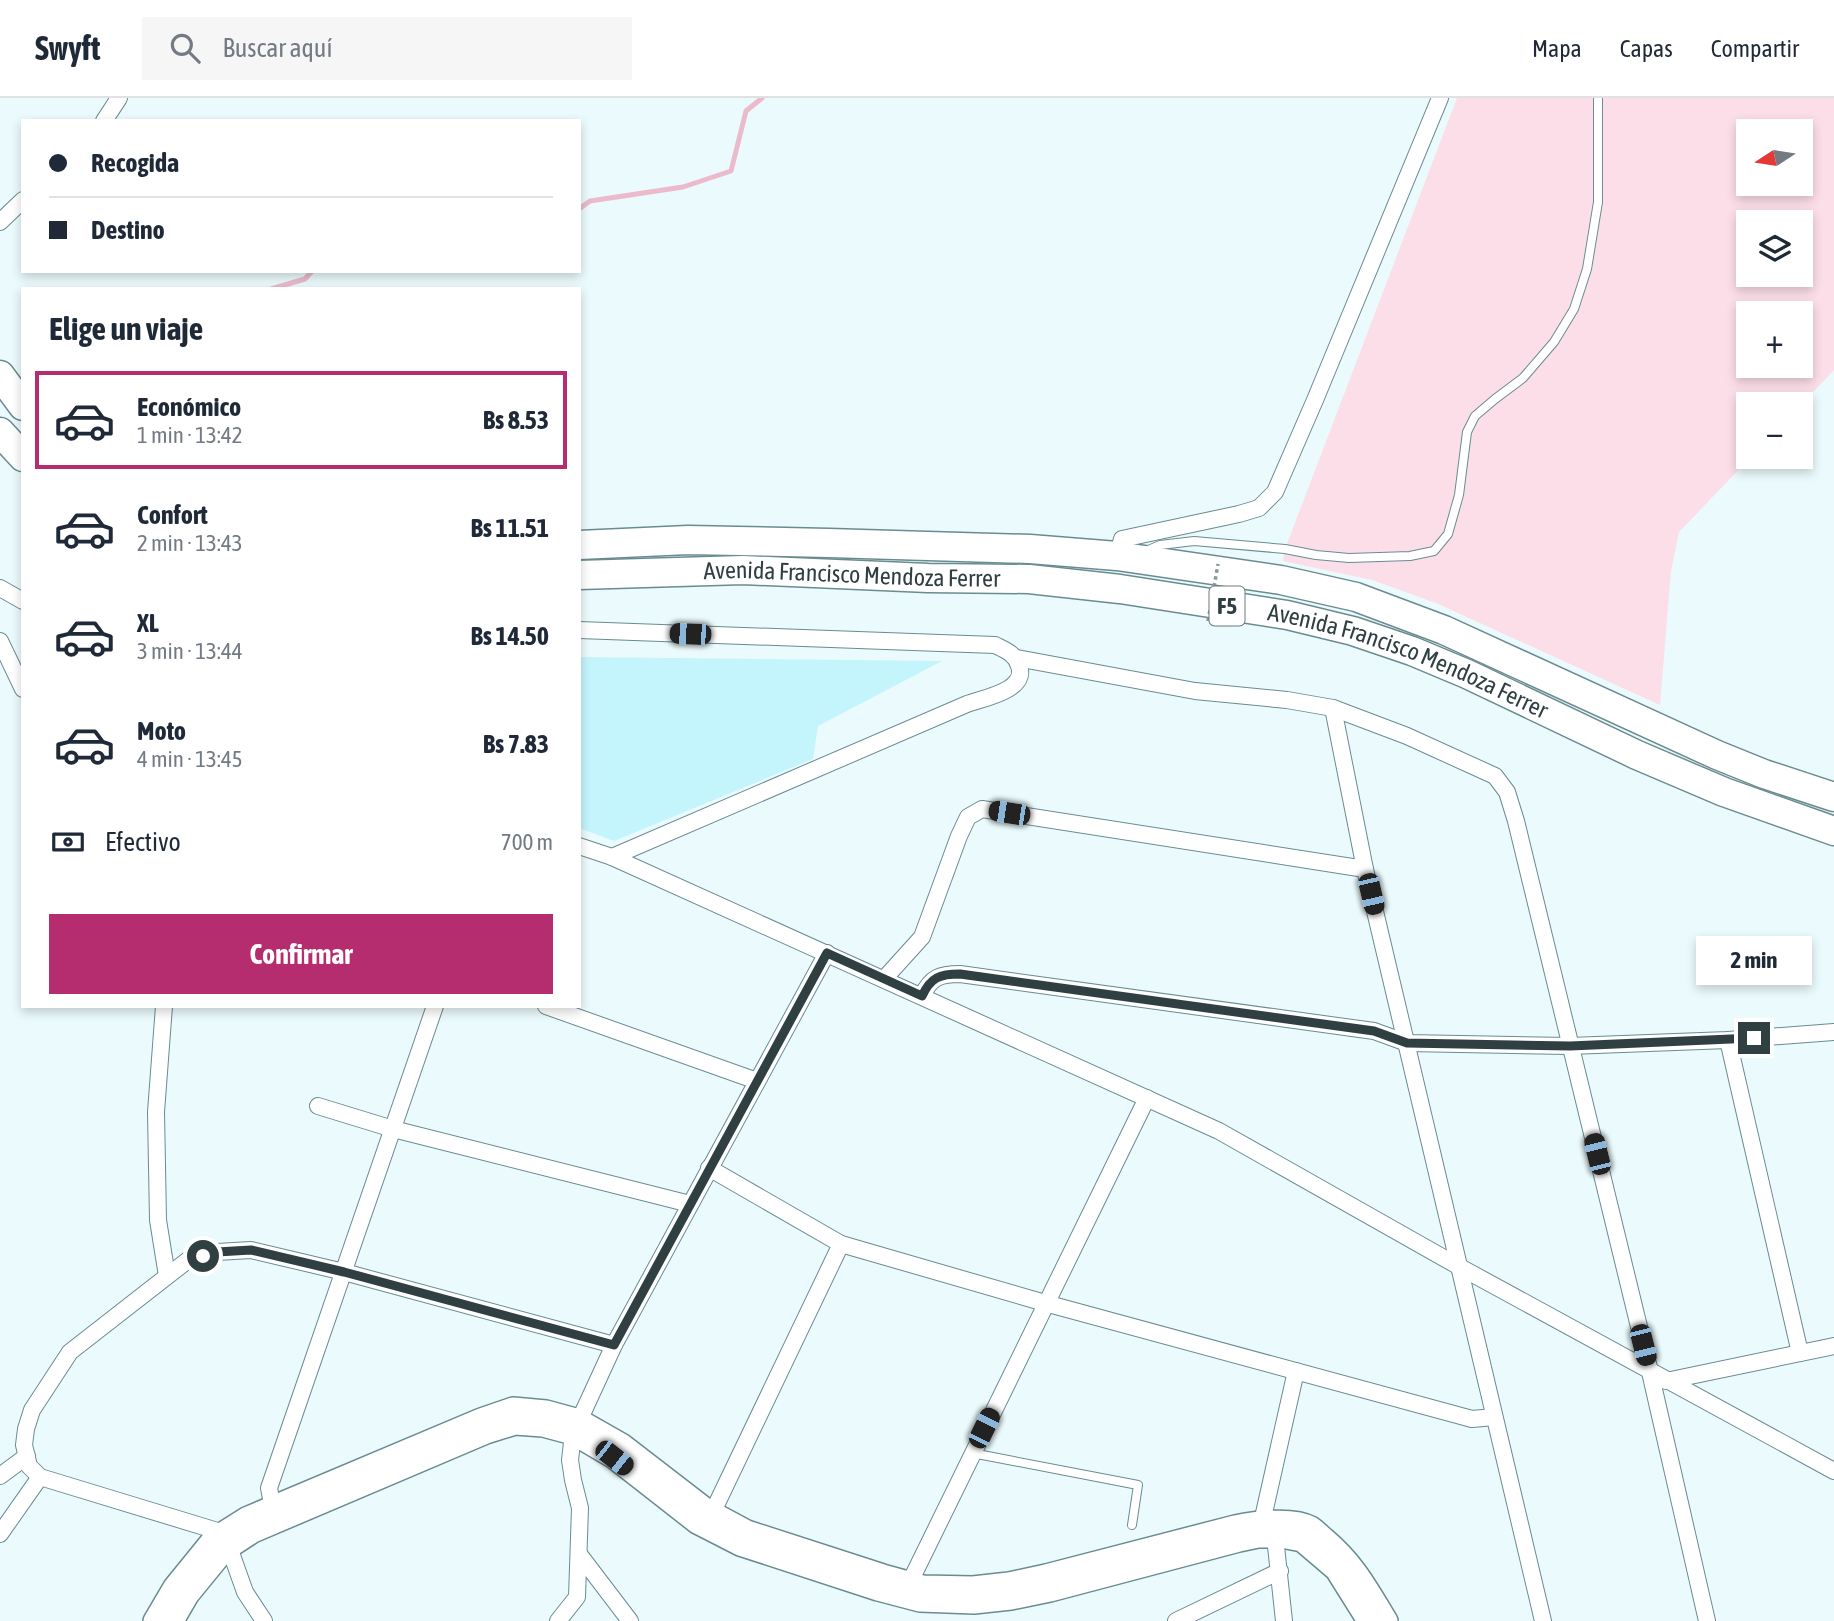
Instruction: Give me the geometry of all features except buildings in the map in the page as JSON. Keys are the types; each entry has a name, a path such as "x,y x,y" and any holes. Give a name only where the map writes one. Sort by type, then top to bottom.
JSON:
{"highway":[{"path":"0,375 21,403"},
{"path":"0,432 21,455"},
{"name":"Avenida Francisco Mendoza Ferrer","path":"581,545 688,540 1030,549 1129,557 1281,580 1356,597 1444,629 1717,755 1834,797"},
{"path":"1120,589 1129,557"},
{"name":"Avenida Francisco Mendoza Ferrer","path":"581,575 743,570 928,578 1029,579 1120,589 1287,615 1353,631 1412,651 1467,674 1637,755 1724,792 1834,831"}],"street":[{"path":"105,119 119,98"},
{"path":"1129,557 1122,539 1259,508 1275,492 1440,98"},
{"path":"0,222 21,202"},
{"path":"0,588 21,600"},
{"path":"581,630 995,645 1017,658 1195,691 1287,700 1333,708 1407,736 1495,776 1507,792 1516,821 1650,1372 1707,1621"},
{"path":"0,640 21,685"},
{"path":"612,857 967,704 1001,693 1018,682 1021,671 1017,658"},
{"path":"1333,708 1365,869 1543,1621"},
{"path":"884,979 922,937 968,817 982,809 1365,869"},
{"path":"581,847 612,857 1219,1131 1666,1381 1834,1471"},
{"path":"558,1621 577,1597 580,1508 570,1460 576,1427 614,1345 827,953"},
{"path":"922,996 928,984 936,978 960,974 1374,1031 1407,1043 1570,1046 1728,1040 1834,1032"},
{"path":"164,1008 156,1112 158,1220 167,1276"},
{"path":"274,1515 269,1488 434,1008"},
{"path":"552,1008 757,1081"},
{"path":"1728,1040 1800,1353"},
{"path":"909,1590 972,1453 1147,1098"},
{"path":"318,1106 393,1129 690,1204"},
{"path":"709,1168 841,1244 1045,1303 1472,1419 1494,1417"},
{"path":"154,1621 174,1587 213,1539 227,1540 253,1532 274,1515 515,1424 576,1427 697,1523 708,1520 841,1244"},
{"path":"227,1540 40,1477 29,1466 24,1445 32,1410 70,1352 188,1260 217,1252 251,1250 344,1272 614,1345"},
{"path":"1666,1381 1834,1346"},
{"path":"1284,1621 1280,1571 1269,1529 1296,1371"},
{"path":"0,1476 27,1456"},
{"path":"0,1534 40,1477"},
{"path":"708,1520 740,1545 878,1590 909,1590 920,1601 974,1603 1050,1591 1258,1537 1283,1521 1310,1526 1348,1560 1387,1621"},
{"path":"1269,1529 1302,1541 1336,1570 1368,1621"},
{"path":"173,1621 188,1595 224,1551 227,1540"},
{"path":"227,1540 245,1591 264,1621"},
{"path":"579,1554 630,1621"},
{"path":"1176,1621 1280,1571"}],"lane":[{"path":"1129,557 1160,545 1194,541 1349,558 1410,556 1434,551 1448,534 1459,495 1467,432 1475,416 1523,378 1554,342 1574,309 1587,269 1598,202 1598,98"},
{"path":"972,1453 1138,1485 1132,1525"}],"path":[{"path":"1208,621 1218,564"}],"shaded area":[{"path":"1457,98 1834,98 1834,370 1813,392 1736,392 1736,469 1739,469 1679,532 1671,571 1660,705 1436,603 1372,580 1283,561 1285,549"},
{"path":"581,657 942,661 818,726 813,759 614,841 581,829"}],"waterway":[{"path":"581,208 590,201 683,187 731,171 746,111 762,98"},
{"path":"278,287 305,279 310,273"}],"route":[{"path":"203,1256 217,1252 251,1250 344,1272 614,1345 827,953 922,996 928,984 936,978 960,974 1374,1031 1407,1043 1570,1046 1754,1038"}]}
